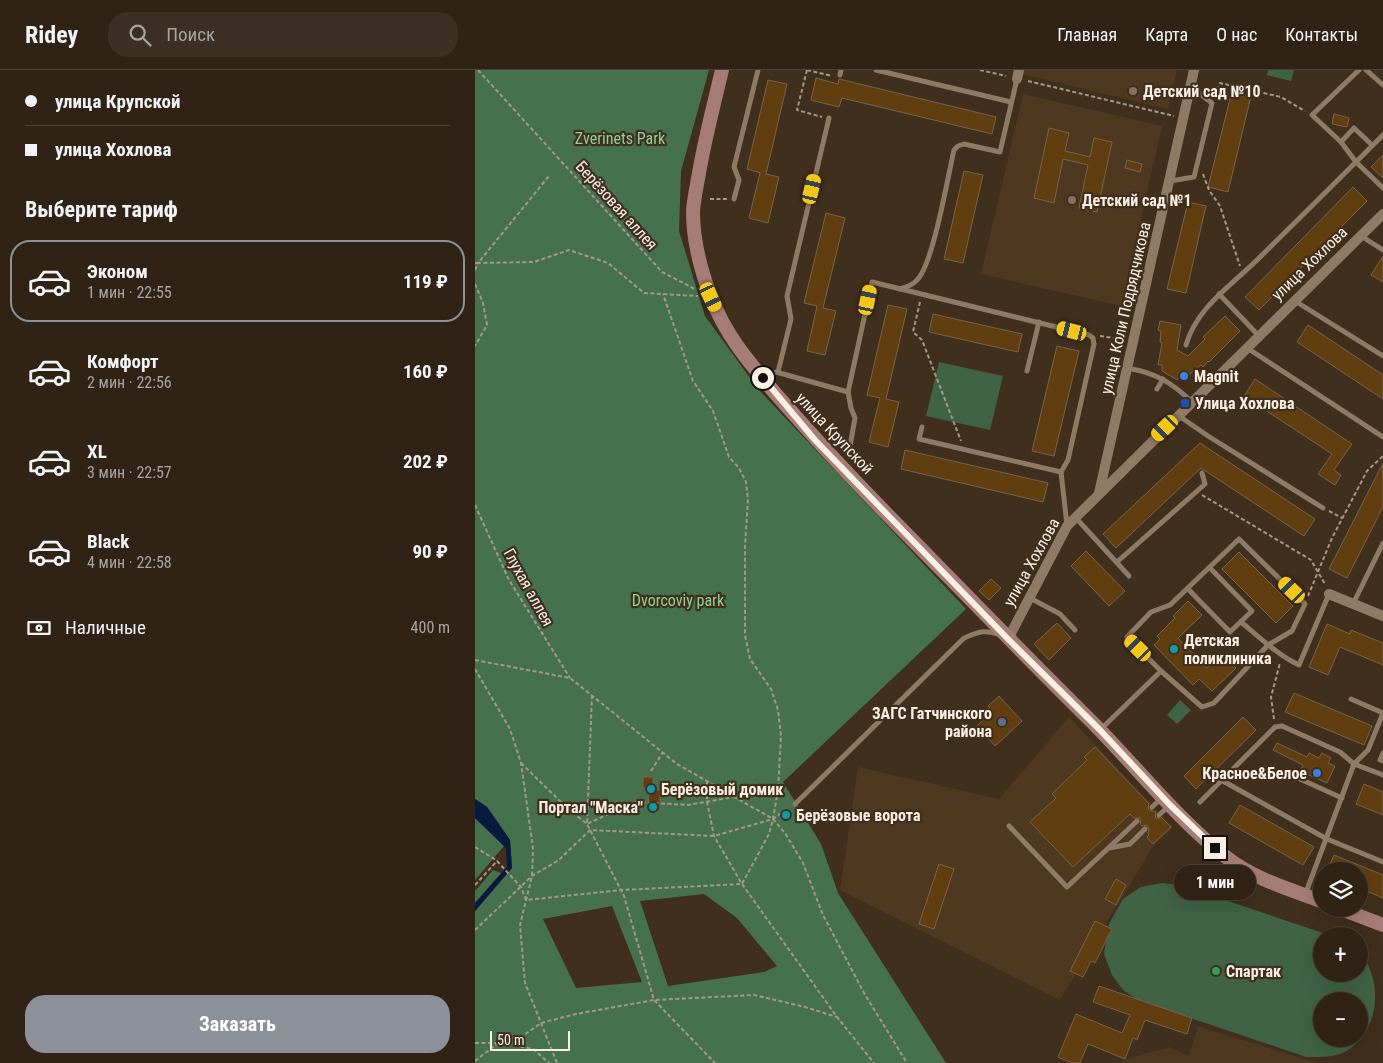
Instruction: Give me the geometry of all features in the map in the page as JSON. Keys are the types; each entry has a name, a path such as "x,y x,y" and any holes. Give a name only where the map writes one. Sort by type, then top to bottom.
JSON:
{"street":[{"name":"улица Крупской","path":"722,70 702,155 693,210 697,248 711,297 724,326 739,350 815,440 1008,639"},
{"name":"улица Коли Подрядчикова","path":"1098,494 1195,70"},
{"name":"улица Хохлова","path":"1008,639 1067,526 1383,214"},
{"path":"1107,454 1110,464 1113,466 1127,466"},
{"path":"1329,594 1383,616"},
{"path":"1008,639 1215,848 1245,870 1313,898"},
{"path":"1362,917 1383,925"}],"lane":[{"path":"735,199 739,180 735,167 758,70"},
{"path":"876,70 1011,102"},
{"path":"1359,70 1312,115 1341,142 1355,162 1383,188"},
{"path":"1366,70 1383,85"},
{"path":"900,289 911,285 918,279 928,260 954,150 964,144 1000,152 1018,74"},
{"path":"1169,181 1194,177 1212,103 1191,87"},
{"path":"778,372 791,319 787,296 829,118"},
{"path":"1341,142 1354,128 1372,146"},
{"path":"1186,345 1190,332 1201,314 1219,294 1243,274 1383,135"},
{"path":"1361,236 1383,250"},
{"path":"849,452 855,418 848,392 872,282 1089,335 1093,338 1095,344 1068,460 1061,472 1067,526"},
{"path":"1219,294 1259,336"},
{"path":"1295,300 1383,356"},
{"path":"1027,371 1039,322"},
{"path":"1247,348 1383,436"},
{"path":"1126,368 1142,371 1163,379 1192,402"},
{"path":"763,378 778,372 848,392"},
{"path":"1157,389 1163,379"},
{"path":"1178,416 1323,508"},
{"path":"922,427 919,439 1061,472"},
{"path":"1117,562 1205,484 1202,474"},
{"path":"1076,518 1129,576"},
{"path":"1239,539 1305,604 1292,630 1269,645 1214,703 1203,706 1161,671 1127,637 1151,612 1170,606 1188,589 1239,539"},
{"path":"1353,604 1383,543"},
{"path":"1188,589 1230,632 1241,622 1252,611 1210,568"},
{"path":"1241,622 1291,661 1299,664 1329,594"},
{"path":"1030,598 1060,614 1075,630"},
{"path":"795,804 964,638 978,632 989,631 1008,639"},
{"path":"1100,730 1161,671"},
{"path":"1305,895 1354,764 1369,750 1383,713 1351,699"},
{"path":"1200,802 1275,727 1282,726 1340,752 1354,764 1383,775"},
{"path":"1383,752 1380,760 1383,761"},
{"path":"1300,779 1342,798"},
{"path":"1221,780 1327,839 1383,862"},
{"path":"1152,807 1167,801"},
{"path":"1159,816 1167,801"},
{"path":"1009,826 1067,887 1137,821"},
{"path":"1108,849 1130,844 1145,829"}],"path":[{"name":"Берёзовая аллея","path":"478,70 662,272 711,297"},
{"path":"829,118 797,110 807,70 831,76 841,72"},
{"path":"980,70 1018,74 1184,118"},
{"path":"1212,103 1220,83 1281,97 1312,115"},
{"path":"1198,160 1209,190 1220,206 1243,274"},
{"path":"475,270 477,263 549,176"},
{"path":"710,199 735,199"},
{"path":"477,263 534,262 569,250 608,263 643,293 682,295"},
{"path":"475,284 483,303 487,325 475,346"},
{"path":"663,294 693,381 713,411 729,457 739,468 746,482 749,498 745,546 745,635 750,659 771,689 778,710 781,736 778,790 773,819 769,834 742,884"},
{"path":"922,294 913,332 922,340 965,450"},
{"path":"1089,335 1120,339"},
{"path":"1305,604 1331,538 1367,471 1383,456"},
{"path":"1195,492 1311,560 1318,570 1329,594"},
{"name":"Глухая аллея","path":"475,505 509,580 570,678"},
{"path":"1323,508 1342,518"},
{"path":"1275,727 1271,697 1280,663 1285,655"},
{"path":"475,660 570,678 677,764 773,819 785,833 803,863 823,915 864,993 907,1063"},
{"path":"475,669 510,728 521,763 533,848 532,876 520,925 525,982 557,1063"},
{"path":"587,824 592,696"},
{"path":"651,771 663,752"},
{"path":"521,763 565,806 587,824 622,890 655,1000 715,1063"},
{"path":"707,781 707,802 714,836 742,884 837,1017 874,1063"},
{"path":"587,824 634,802 653,801 688,805 734,797"},
{"path":"475,930 532,876 559,860 590,830 714,836 773,819 795,804"},
{"path":"475,847 497,861 521,887 526,900"},
{"path":"475,885 497,861"},
{"path":"526,900 622,890 742,884"},
{"path":"475,1061 499,1043 521,1037 541,1023 576,1014 655,1000 754,995 837,1017"},
{"path":"475,1043 499,1043 533,1048 549,1063"}],"shaded area":[{"name":"Детский сад №10","path":"1022,70 1177,70 1168,109 1021,74"},
{"name":"Детский сад №1","path":"1023,94 1162,126 1121,306 981,274"},
{"path":"1069,717 1173,827 1154,845 1060,1000 840,890 858,767 999,799"},
{"path":"1198,1026 1317,1063 1122,1063 1123,1060 1169,1047 1189,1056"}],"green space":[{"name":"Dvorcoviy park","path":"475,70 709,70 681,171 679,231 705,316 758,389 966,609 783,782 821,844 838,893 946,1063 475,1063 475,911 512,868 510,840 487,807 475,799","holes":["704,894 737,918 777,966 764,972 668,986 640,901","612,906 642,982 576,988 543,919"]},
{"path":"1268,70 1294,70 1291,81 1267,75"},
{"path":"939,362 1003,376 990,430 926,416"},
{"path":"1180,700 1191,710 1177,724 1167,715"},
{"path":"475,818 504,846 475,880"},
{"path":"493,870 501,873 475,903 475,891"},
{"name":"Спартак","path":"1162,883 1180,885 1313,930 1313,982 1368,982 1368,965 1375,989 1375,1003 1368,1026 1368,992 1313,992 1313,1047 1352,1047 1343,1053 1306,1057 1140,1001 1123,990 1112,975 1104,954 1109,924 1123,899 1141,887"}],"water":[{"path":"475,799 487,807 510,840 512,868 475,911 475,903 507,867 506,848 475,818"}],"building":[{"path":"816,78 838,84 839,79 996,117 992,134 842,98 839,107 811,100"},
{"path":"768,80 787,84 766,174 779,177 768,223 749,218 760,173 747,169"},
{"path":"1232,91 1251,96 1228,192 1208,187"},
{"path":"1334,114 1349,118 1347,127 1332,124"},
{"path":"1049,128 1069,133 1065,151 1090,157 1094,138 1112,142 1097,212 1079,208 1088,165 1063,159 1054,203 1034,198"},
{"path":"1383,155 1383,178 1371,167"},
{"path":"1127,160 1142,164 1140,172 1125,168"},
{"path":"964,171 983,175 963,263 944,259"},
{"path":"1353,187 1367,201 1259,310 1245,297"},
{"path":"1188,202 1206,206 1186,293 1167,289"},
{"path":"826,213 845,218 823,308 836,311 825,355 807,351 817,306 804,303"},
{"path":"1383,256 1383,282 1371,275"},
{"path":"888,305 907,309 886,399 899,402 888,447 869,442 880,398 867,395"},
{"path":"933,314 1022,334 1018,352 929,332"},
{"path":"1225,316 1240,331 1209,362 1203,367 1201,365 1184,379 1181,376 1177,380 1162,371 1162,365 1158,365 1162,343 1160,342 1161,331 1158,330 1160,321 1181,325 1177,350 1188,356 1205,339 1203,337"},
{"path":"1308,325 1383,375 1383,399 1297,342"},
{"path":"1057,346 1079,351 1054,456 1032,451"},
{"path":"1255,379 1352,444 1334,470 1341,475 1335,485 1318,474 1332,454 1244,396"},
{"path":"1200,443 1315,519 1304,536 1201,468 1116,548 1103,534"},
{"path":"905,450 1048,483 1043,502 901,469"},
{"path":"1383,463 1383,507 1347,578 1329,569"},
{"path":"1086,551 1125,591 1109,606 1071,566"},
{"path":"1239,552 1293,606 1276,623 1222,569"},
{"path":"991,579 1001,588 989,600 979,591"},
{"name":"Детская поликлиника","path":"1188,601 1202,615 1178,638 1207,668 1222,654 1236,668 1212,691 1199,679 1193,685 1154,645 1160,639 1157,636 1175,618 1173,616"},
{"path":"1057,623 1071,638 1049,660 1034,644"},
{"path":"1327,624 1350,634 1351,630 1383,643 1383,665 1340,647 1328,675 1309,667"},
{"path":"1294,693 1372,726 1364,745 1285,712"},
{"name":"ЗАГС Гатчинского района","path":"999,696 1022,721 995,746 977,726 993,711 988,706"},
{"path":"1243,717 1256,730 1196,789 1184,776"},
{"path":"1277,743 1307,757 1309,753 1319,758 1322,753 1331,758 1328,763 1335,766 1327,783 1300,771 1303,765 1273,750"},
{"path":"1095,747 1149,804 1149,810 1156,812 1156,818 1162,818 1171,827 1153,844 1147,837 1149,835 1148,826 1142,826 1140,818 1134,818 1130,814 1073,867 1030,822 1056,798 1052,794 1087,760 1084,757"},
{"path":"643,777 653,777 653,788 643,788"},
{"path":"1364,784 1383,792 1383,815 1356,804"},
{"path":"649,790 660,790 660,810 648,810"},
{"path":"1240,805 1314,847 1303,865 1229,823"},
{"path":"1334,855 1351,862 1331,862"},
{"path":"939,864 954,869 934,929 919,924"},
{"path":"1368,869 1383,875 1383,898 1368,892"},
{"path":"1116,879 1126,885 1116,905 1105,899"},
{"path":"1095,921 1112,929 1095,963 1091,961 1083,977 1070,971"},
{"path":"1099,986 1192,1018 1187,1034 1145,1020 1137,1040 1133,1038 1125,1059 1088,1044 1080,1063 1072,1063 1058,1057 1076,1014 1122,1033 1130,1015 1093,1002"}],"place":[{"name":"Детский сад №10","path":"1133,91"},
{"name":"Детский сад №1","path":"1072,200"},
{"name":"Magnit","path":"1184,376"},
{"name":"Улица Хохлова","path":"1185,403"},
{"name":"Детская поликлиника","path":"1174,649"},
{"name":"ЗАГС Гатчинского района","path":"1002,722"},
{"name":"Красное&Белое","path":"1317,773"},
{"name":"Берёзовый домик","path":"651,789"},
{"name":"Портал \"Маска\"","path":"653,807"},
{"name":"Берёзовые ворота","path":"786,815"},
{"name":"Спартак","path":"1216,971"}],"route":[{"path":"763,378 815,440 1008,639 1100,730 1170,805 1215,848"}],"park label":[{"name":"Zverinets Park","path":"620,138"}]}
